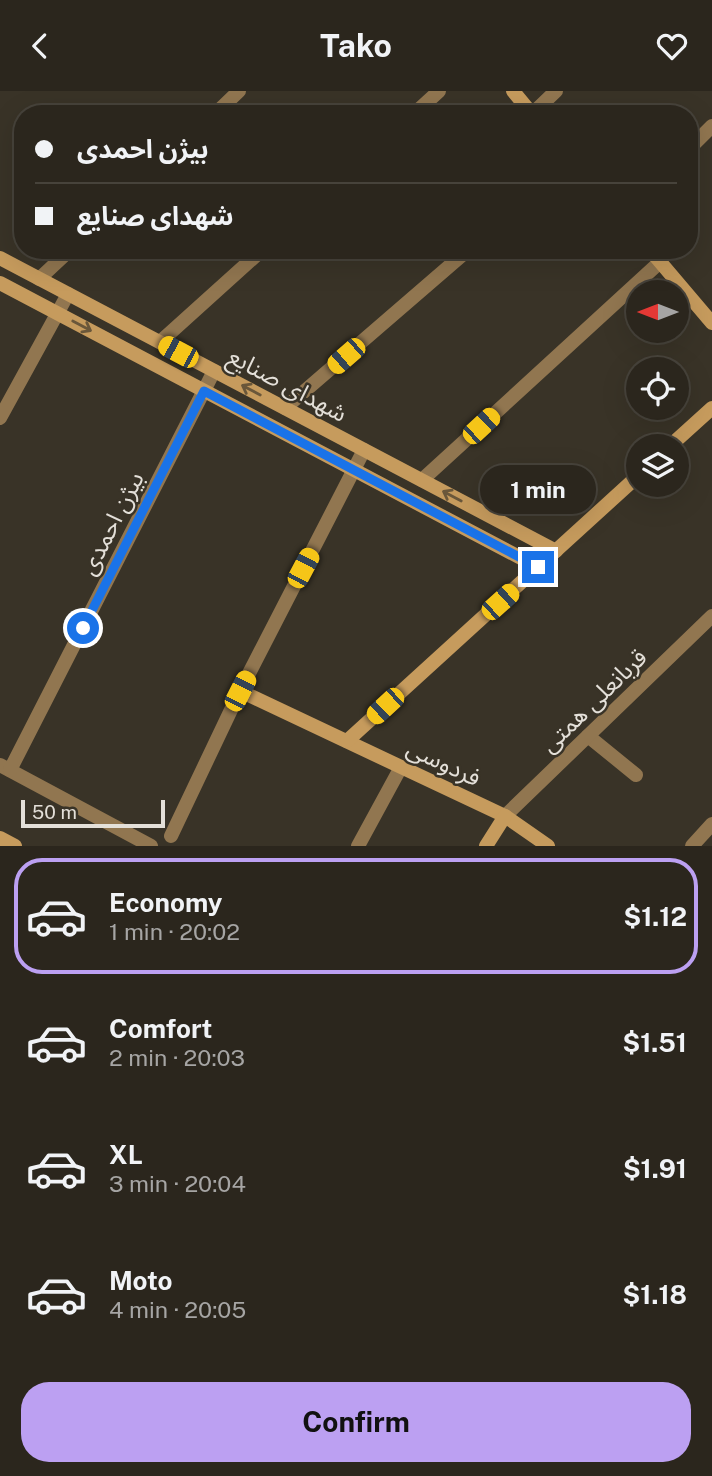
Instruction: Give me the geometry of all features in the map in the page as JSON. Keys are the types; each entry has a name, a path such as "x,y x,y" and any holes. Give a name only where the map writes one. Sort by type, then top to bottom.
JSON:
{"street":[{"path":"224,105 239,91"},
{"path":"424,105 439,91"},
{"path":"513,91 525,105"},
{"path":"541,105 556,91"},
{"path":"698,140 712,125"},
{"name":"شهدای صنایع","path":"0,258 556,551"},
{"path":"39,279 60,259"},
{"path":"160,342 252,259"},
{"path":"285,408 458,259"},
{"path":"658,259 709,314"},
{"path":"422,480 660,262"},
{"name":"شهدای صنایع","path":"0,283 538,567"},
{"path":"0,418 68,294"},
{"name":"بیژن احمدی","path":"5,768 214,371"},
{"path":"683,434 712,408"},
{"path":"171,836 240,691 364,450"},
{"path":"347,741 626,487"},
{"path":"494,543 504,524"},
{"name":"قربانعلی همتی","path":"505,816 712,616"},
{"name":"فردوسی","path":"240,691 505,816 548,846"},
{"path":"588,736 636,775"},
{"path":"358,846 401,767"},
{"path":"5,768 151,846"},
{"path":"486,846 505,816"},
{"path":"692,846 712,824"},
{"path":"0,838 15,846"}],"route":[{"path":"83,628 204,391 538,567"}]}
